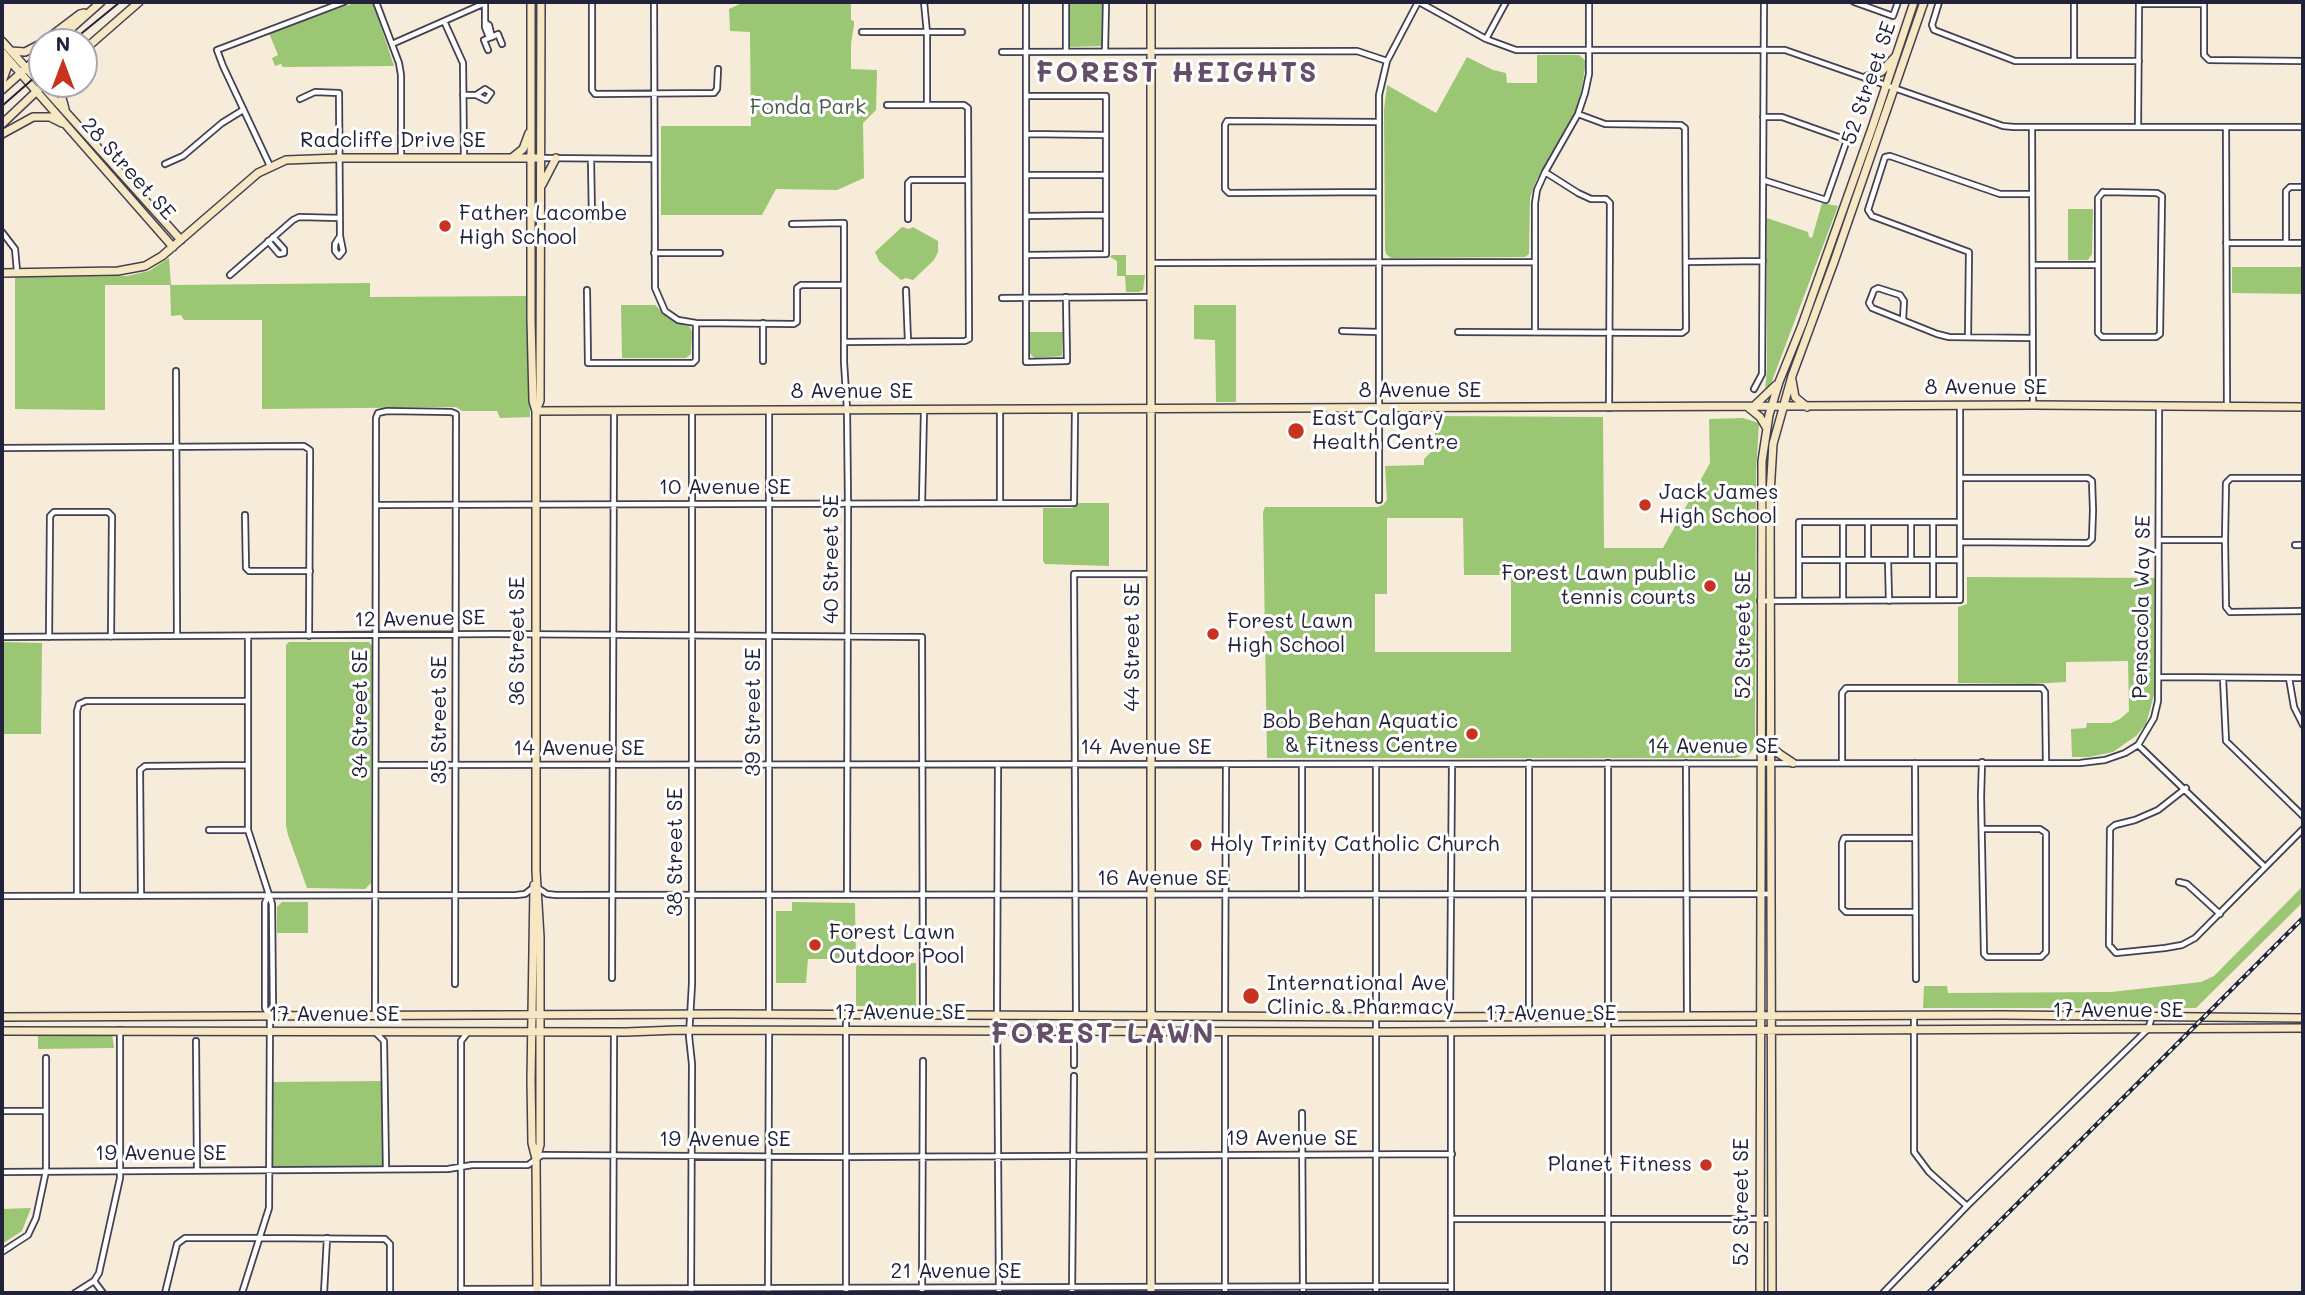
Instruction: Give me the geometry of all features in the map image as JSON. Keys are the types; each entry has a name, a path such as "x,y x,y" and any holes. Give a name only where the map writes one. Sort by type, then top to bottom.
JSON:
{"main road":[{"path":"71,28 101,2"},
{"path":"98,37 139,2"},
{"name":"36 Street SE","path":"531,2 531,320 533,401 536,411 536,1016 540,1032 540,1145 536,1159"},
{"name":"36 Street SE","path":"536,411 540,401 541,2"},
{"name":"44 Street SE","path":"1151,2 1151,1290"},
{"name":"52 Street SE","path":"1767,763 1771,745 1773,444 1792,376 1891,86 1914,2"},
{"name":"52 Street SE","path":"1772,1293 1770,1015 1766,894 1767,763 1760,601 1760,486 1766,428 1779,382 1924,2"},
{"path":"61,28 80,14 88,13"},
{"name":"28 Street SE","path":"2,41 6,51 28,75"},
{"path":"6,51 28,50"},
{"path":"1866,77 1881,72 1898,53"},
{"path":"2,58 8,65 2,82"},
{"path":"2,90 28,67"},
{"path":"2,124 30,98"},
{"name":"28 Street SE","path":"47,98 65,125 173,247"},
{"name":"28 Street SE","path":"51,98 181,240"},
{"path":"62,98 66,113"},
{"path":"2,134 36,117 50,117 65,125"},
{"path":"510,158 523,149 531,125"},
{"name":"Radcliffe Drive SE","path":"2,273 132,270 155,261 258,173 286,160 541,158"},
{"path":"541,189 556,158"},
{"path":"1792,376 1795,397 1808,407"},
{"path":"1766,428 1750,407 1779,382"},
{"name":"8 Avenue SE","path":"536,411 2033,405 2303,407"},
{"path":"1771,745 1793,763"},
{"name":"52 Street SE","path":"1760,1293 1759,1015 1766,894"},
{"name":"17 Avenue SE","path":"2,1017 923,1014 2303,1018"},
{"path":"120,1030 122,1025 130,1021 159,1020 167,1016"},
{"name":"36 Street SE","path":"536,1016 531,1032 537,1291"},
{"name":"17 Avenue SE","path":"2,1031 614,1032 846,1026 1074,1032 2303,1028"}],"street":[{"path":"270,166 218,50 344,2"},
{"path":"376,2 401,75 401,158"},
{"path":"592,2 592,90 595,94 714,93 717,89 718,69"},
{"path":"654,2 655,288 665,311 678,320 696,323 794,324 797,322 797,288 802,285 844,285"},
{"path":"924,2 927,105"},
{"path":"1026,2 1026,362 1067,361 1066,298"},
{"path":"1066,2 1066,51"},
{"path":"1105,51 1106,2"},
{"path":"1378,500 1379,95 1387,61 1418,2 1486,39 1516,50 1785,50 2003,126 2303,127"},
{"path":"1486,39 1506,2"},
{"path":"1535,332 1537,190 1578,114 1589,74 1589,2"},
{"path":"1754,389 1762,374 1764,2"},
{"path":"1854,2 1893,16 1898,2"},
{"path":"1939,2 1932,25 1934,30 2015,61 2139,61"},
{"path":"2074,2 2074,61"},
{"path":"392,44 485,3 486,23 491,36"},
{"path":"2138,127 2138,3 2204,3 2204,55 2209,60 2303,61"},
{"path":"444,22 463,63 464,158"},
{"path":"862,32 962,32"},
{"path":"488,50 484,40 491,36 498,34 502,44"},
{"path":"1002,51 1357,51 1387,61"},
{"path":"300,99 316,92 339,93 340,236"},
{"path":"463,95 476,95"},
{"path":"1026,96 1106,96 1106,254 1026,255"},
{"path":"844,342 969,339 968,108 964,104 887,105"},
{"path":"165,164 183,156 222,123 243,110"},
{"path":"1458,332 1682,333 1686,330 1685,128 1681,125 1605,124 1578,114"},
{"path":"1763,117 1782,117 1847,140 1826,200 1763,180"},
{"path":"1379,122 1227,121 1225,125 1225,189 1229,193 1379,192"},
{"path":"2032,127 2033,405"},
{"path":"2226,127 2227,407"},
{"path":"1026,134 1106,135"},
{"path":"1968,337 1969,252 1872,216 1868,210 1885,158 1891,156 2000,194 2032,194"},
{"name":"Radcliffe Drive SE","path":"541,158 654,159"},
{"path":"591,160 592,219"},
{"path":"1545,172 1578,193 1610,203 1608,408"},
{"path":"1026,175 1106,175"},
{"path":"908,219 908,183 911,180 968,180"},
{"path":"2286,243 2286,191 2290,187 2303,187"},
{"path":"2103,192 2157,193 2162,197 2160,334 2156,337 2102,337 2098,333 2096,264 2098,198 2103,192"},
{"path":"1026,216 1106,215"},
{"path":"230,275 299,218 339,218"},
{"name":"40 Street SE","path":"792,224 844,223 848,504 847,895"},
{"path":"2,232 15,249 17,271"},
{"path":"268,241 279,254 284,253 284,249 273,237"},
{"path":"2226,243 2303,243"},
{"path":"654,253 720,253"},
{"path":"1686,262 1763,261"},
{"path":"1151,263 1534,262"},
{"path":"2033,265 2096,264"},
{"path":"1903,320 1904,300 1900,295 1878,288 1874,290 1869,303 1871,308 1937,334 2032,338"},
{"path":"587,290 588,363 693,363 696,360 696,323"},
{"path":"906,290 908,342"},
{"path":"1002,298 1150,297"},
{"path":"763,323 763,361"},
{"path":"1342,331 1378,332"},
{"path":"176,371 177,636"},
{"path":"1760,601 1960,600 1960,406"},
{"name":"Pensacola Way SE","path":"2138,745 2154,718 2158,701 2159,406"},
{"path":"922,504 924,409"},
{"path":"1000,409 1000,503"},
{"name":"10 Avenue SE","path":"377,505 1074,503 1075,409"},
{"path":"612,978 614,410"},
{"name":"38 Street SE","path":"691,1291 692,410"},
{"name":"39 Street SE","path":"769,410 769,1014"},
{"name":"35 Street SE","path":"378,413 456,414 455,984"},
{"name":"34 Street SE","path":"375,1016 378,413"},
{"path":"2,447 304,446 310,450 309,636"},
{"path":"1960,478 2088,478 2092,481 2092,539 2088,543 1960,542"},
{"path":"2303,478 2231,478 2226,483 2225,540 2227,607 2230,612 2303,611"},
{"path":"49,637 50,516 54,512 108,512 112,516 111,636"},
{"path":"245,515 246,568 249,571 310,571"},
{"path":"1799,601 1799,522 1960,522"},
{"path":"1843,522 1843,601"},
{"path":"1868,522 1868,561"},
{"path":"1911,522 1911,561"},
{"path":"1933,522 1933,600"},
{"path":"2159,540 2225,540"},
{"path":"2295,545 2303,545"},
{"path":"1799,560 1960,561"},
{"path":"1888,561 1889,601"},
{"path":"1076,1016 1074,574 1151,574"},
{"name":"12 Avenue SE","path":"2,637 614,634 922,638 922,765"},
{"path":"242,1293 269,1208 270,1016 273,1008 272,904 248,830 248,636"},
{"path":"2159,677 2303,678"},
{"path":"2223,678 2226,741 2303,816"},
{"path":"2289,678 2294,707 2303,725"},
{"path":"1842,763 1842,692 1846,688 2042,688 2045,692 2046,762"},
{"path":"77,896 79,705 86,701 248,701"},
{"path":"1916,979 1914,763 2080,763 2105,760 2138,745 2186,788 2265,867"},
{"path":"1982,762 1982,829 1984,954 1987,957 2041,957 2046,952 2046,833 2040,829 1982,829"},
{"path":"1529,1017 1530,763"},
{"path":"1608,763 1608,1293"},
{"path":"1686,763 1687,1015"},
{"name":"14 Avenue SE","path":"377,765 1914,763"},
{"path":"1225,1016 1226,764"},
{"path":"1302,764 1302,895"},
{"path":"1376,764 1376,1293"},
{"path":"1450,1017 1452,764"},
{"path":"141,896 141,771 145,766 248,765"},
{"path":"922,765 923,1014"},
{"path":"998,765 999,1290"},
{"path":"2186,788 2158,810 2136,820 2115,825 2110,830 2109,945 2116,953 2182,944 2195,938 2303,830"},
{"path":"209,830 248,830"},
{"path":"1914,838 1844,838 1842,843 1842,908 1846,912 1914,912"},
{"path":"2179,882 2187,884 2220,914"},
{"path":"2,896 516,895 525,894 536,887"},
{"name":"16 Avenue SE","path":"536,887 547,894 556,895 1766,894"},
{"path":"516,895 536,901"},
{"name":"16 Avenue SE","path":"536,901 556,895"},
{"path":"1914,1015 1914,1152 1929,1172 1967,1206"},
{"path":"1884,1293 1967,1206 2148,1029 2152,1017"},
{"path":"846,1026 846,1291"},
{"path":"75,1293 94,1281 99,1273 121,1171 120,1030"},
{"path":"768,1291 769,1030"},
{"path":"375,1032 384,1041 386,1169"},
{"path":"461,1291 461,1041 468,1032"},
{"path":"614,1032 614,1291"},
{"path":"1074,1032 1074,1065"},
{"path":"1225,1032 1225,1290"},
{"path":"1451,1032 1451,1293"},
{"path":"196,1041 197,1169"},
{"path":"2,1252 28,1235 36,1218 46,1171 46,1058"},
{"path":"922,1290 923,1061"},
{"path":"1072,1290 1074,1076"},
{"path":"2,1111 46,1111"},
{"path":"1302,1113 1303,1293"},
{"name":"19 Avenue SE","path":"2,1172 386,1169 528,1165 542,1155 848,1157 1451,1154"},
{"path":"1451,1219 1770,1219"},
{"path":"164,1293 177,1244 186,1238 385,1239 390,1244 390,1293"},
{"path":"324,1293 327,1238"},
{"path":"94,1281 103,1293"},
{"name":"21 Avenue SE","path":"461,1291 1225,1290 1451,1286"}],"green space":[{"path":"357,2 373,3 394,66 275,66 272,58 278,55 269,33"},
{"name":"Fonda Park","path":"744,2 851,2 851,20 854,25 851,69 877,70 876,110 863,123 864,178 837,190 776,189 762,215 661,215 661,126 751,126 750,32 730,31 729,9"},
{"path":"1069,2 1102,2 1102,46 1069,47"},
{"path":"1537,55 1579,55 1586,61 1576,110 1536,181 1530,198 1529,254 1525,257 1391,258 1385,249 1384,110 1387,85 1436,113 1467,57 1493,70 1506,73 1507,83 1537,83"},
{"path":"1822,203 1838,206 1772,381 1765,393 1767,218 1808,232 1812,238"},
{"path":"2068,209 2093,209 2092,254 2088,260 2068,260"},
{"path":"902,227 913,227 938,241 938,252 934,260 913,280 901,280 879,261 875,252"},
{"path":"1126,255 1126,275 1145,275 1143,290 1126,292 1125,276 1117,276 1117,261 1110,257"},
{"path":"169,258 171,285 370,283 370,297 528,296 530,417 500,418 497,411 462,411 456,407 262,409 262,320 184,320 181,315 171,316 170,285 105,285 105,410 15,409 15,277 127,276 149,271"},
{"path":"2232,267 2303,267 2303,294 2232,293"},
{"path":"621,305 655,305 670,319 690,327 691,354 686,358 622,358"},
{"path":"1194,305 1236,305 1236,402 1216,402 1215,340 1194,339"},
{"path":"1029,332 1063,332 1062,356 1032,356 1029,352"},
{"path":"1435,416 1603,417 1604,548 1663,548 1710,463 1709,419 1743,418 1759,423 1756,472 1755,742 1749,754 1736,758 1267,758 1265,507 1378,507 1387,500 1385,466 1424,465 1424,459 1431,452 1435,452","holes":["1387,518 1463,518 1464,575 1511,575 1511,652 1375,652 1375,594 1387,594"]},
{"path":"1079,503 1109,503 1109,566 1045,564 1043,508 1072,508"},
{"path":"1967,577 2155,578 2154,695 2146,724 2136,736 2113,752 2072,757 2071,729 2086,728 2087,723 2111,723 2129,711 2128,661 2066,662 2066,682 1958,683 1958,607 1967,604"},
{"path":"2,642 42,643 41,734 2,734"},
{"path":"289,642 369,642 372,646 371,883 365,889 307,888 288,835 286,645"},
{"path":"2303,886 2303,902 2196,1008 1923,1008 1924,986 1947,986 1948,993 2111,992 2201,982 2214,976"},
{"path":"282,902 308,902 308,933 277,933 277,907"},
{"path":"792,902 855,903 856,963 853,959 808,959 806,983 776,983 776,911 792,911"},
{"path":"888,960 889,963 916,963 916,1007 856,1006 856,963"},
{"path":"38,1033 112,1034 114,1048 38,1049"},
{"path":"386,1081 386,1169 270,1170 270,1082"},
{"path":"31,1208 22,1231 2,1244 2,1209"}],"tram line":[{"path":"88,28 120,2"},
{"path":"2,106 28,83"}],"railway":[{"path":"1928,1293 2303,918"}],"place":[{"name":"Father Lacombe High School","path":"445,226"},
{"name":"East Calgary Health Centre","path":"1296,431"},
{"name":"Jack James High School","path":"1645,505"},
{"name":"Forest Lawn public tennis courts","path":"1710,586"},
{"name":"Forest Lawn High School","path":"1213,634"},
{"name":"Bob Behan Aquatic & Fitness Centre","path":"1472,734"},
{"name":"Holy Trinity Catholic Church","path":"1196,845"},
{"name":"Forest Lawn Outdoor Pool","path":"815,945"},
{"name":"International Ave Clinic & Pharmacy","path":"1251,996"},
{"name":"Planet Fitness","path":"1706,1165"}],"district":[{"name":"FOREST HEIGHTS","path":"1177,73"},
{"name":"FOREST LAWN","path":"1103,1034"}]}
